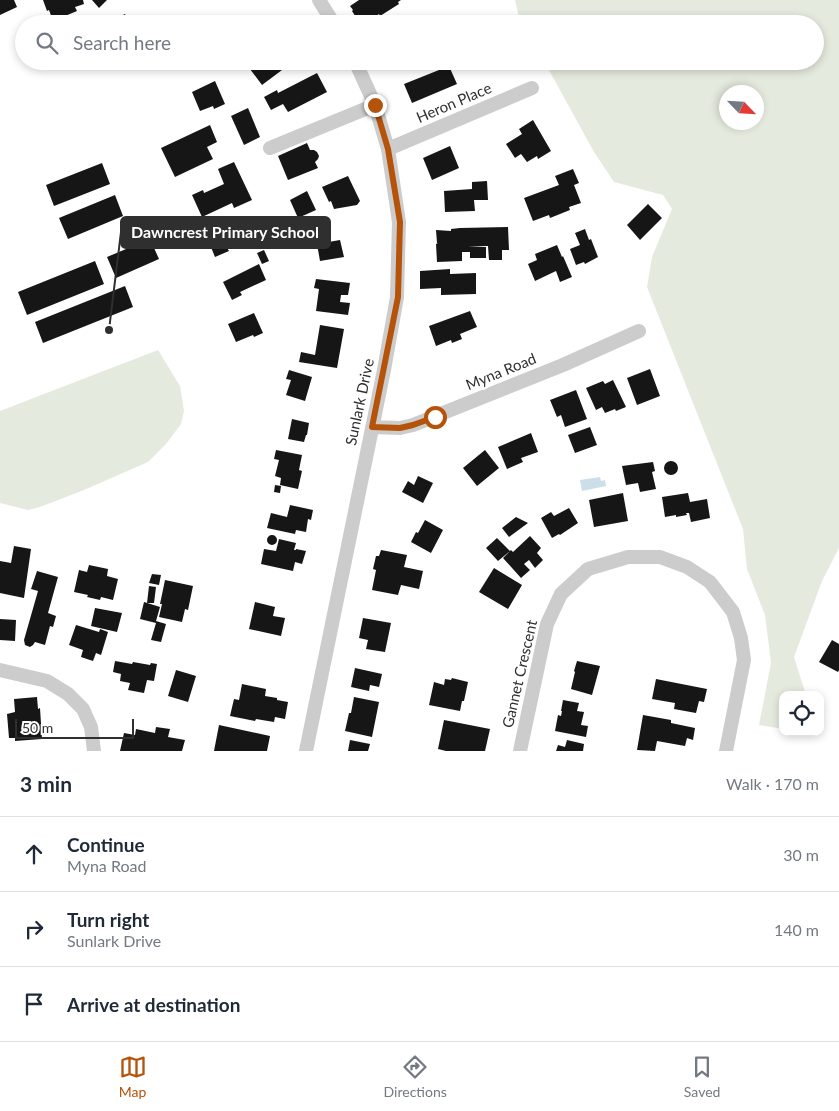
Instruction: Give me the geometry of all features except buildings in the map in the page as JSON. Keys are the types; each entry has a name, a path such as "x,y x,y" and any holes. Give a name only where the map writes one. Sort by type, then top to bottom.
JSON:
{"street":[{"path":"319,0 328,15"},
{"name":"Sunlark Drive","path":"306,751 398,297 400,222 388,149 375,105 359,70"},
{"name":"Heron Place","path":"388,149 532,88"},
{"path":"270,148 375,105"},
{"name":"Myna Road","path":"372,427 400,428 413,425 563,365 639,331"},
{"name":"Gannet Crescent","path":"520,751 546,624 560,594 588,569 628,557 660,557 687,567 710,582 733,612 741,638 744,660 726,751"},
{"path":"0,670 47,681 68,694 83,709 91,727 94,751"}],"shaded area":[{"path":"515,0 839,0 839,548 822,581 794,657 805,691 779,691 779,728 759,725 771,663 765,615 747,569 743,529 647,287 652,257 672,209 663,195 614,182 594,152 549,70 824,70 824,15 519,15"},
{"path":"158,350 180,386 184,411 181,424 166,444 148,462 40,507 28,510 0,503 0,411"},
{"path":"600,477 601,481 605,480 606,486 582,491 580,480"}],"place":[{"name":"Dawncrest Primary School","path":"109,330"}],"route":[{"path":"375,105 388,149 400,222 398,297 372,427 400,428 435,417"}]}
